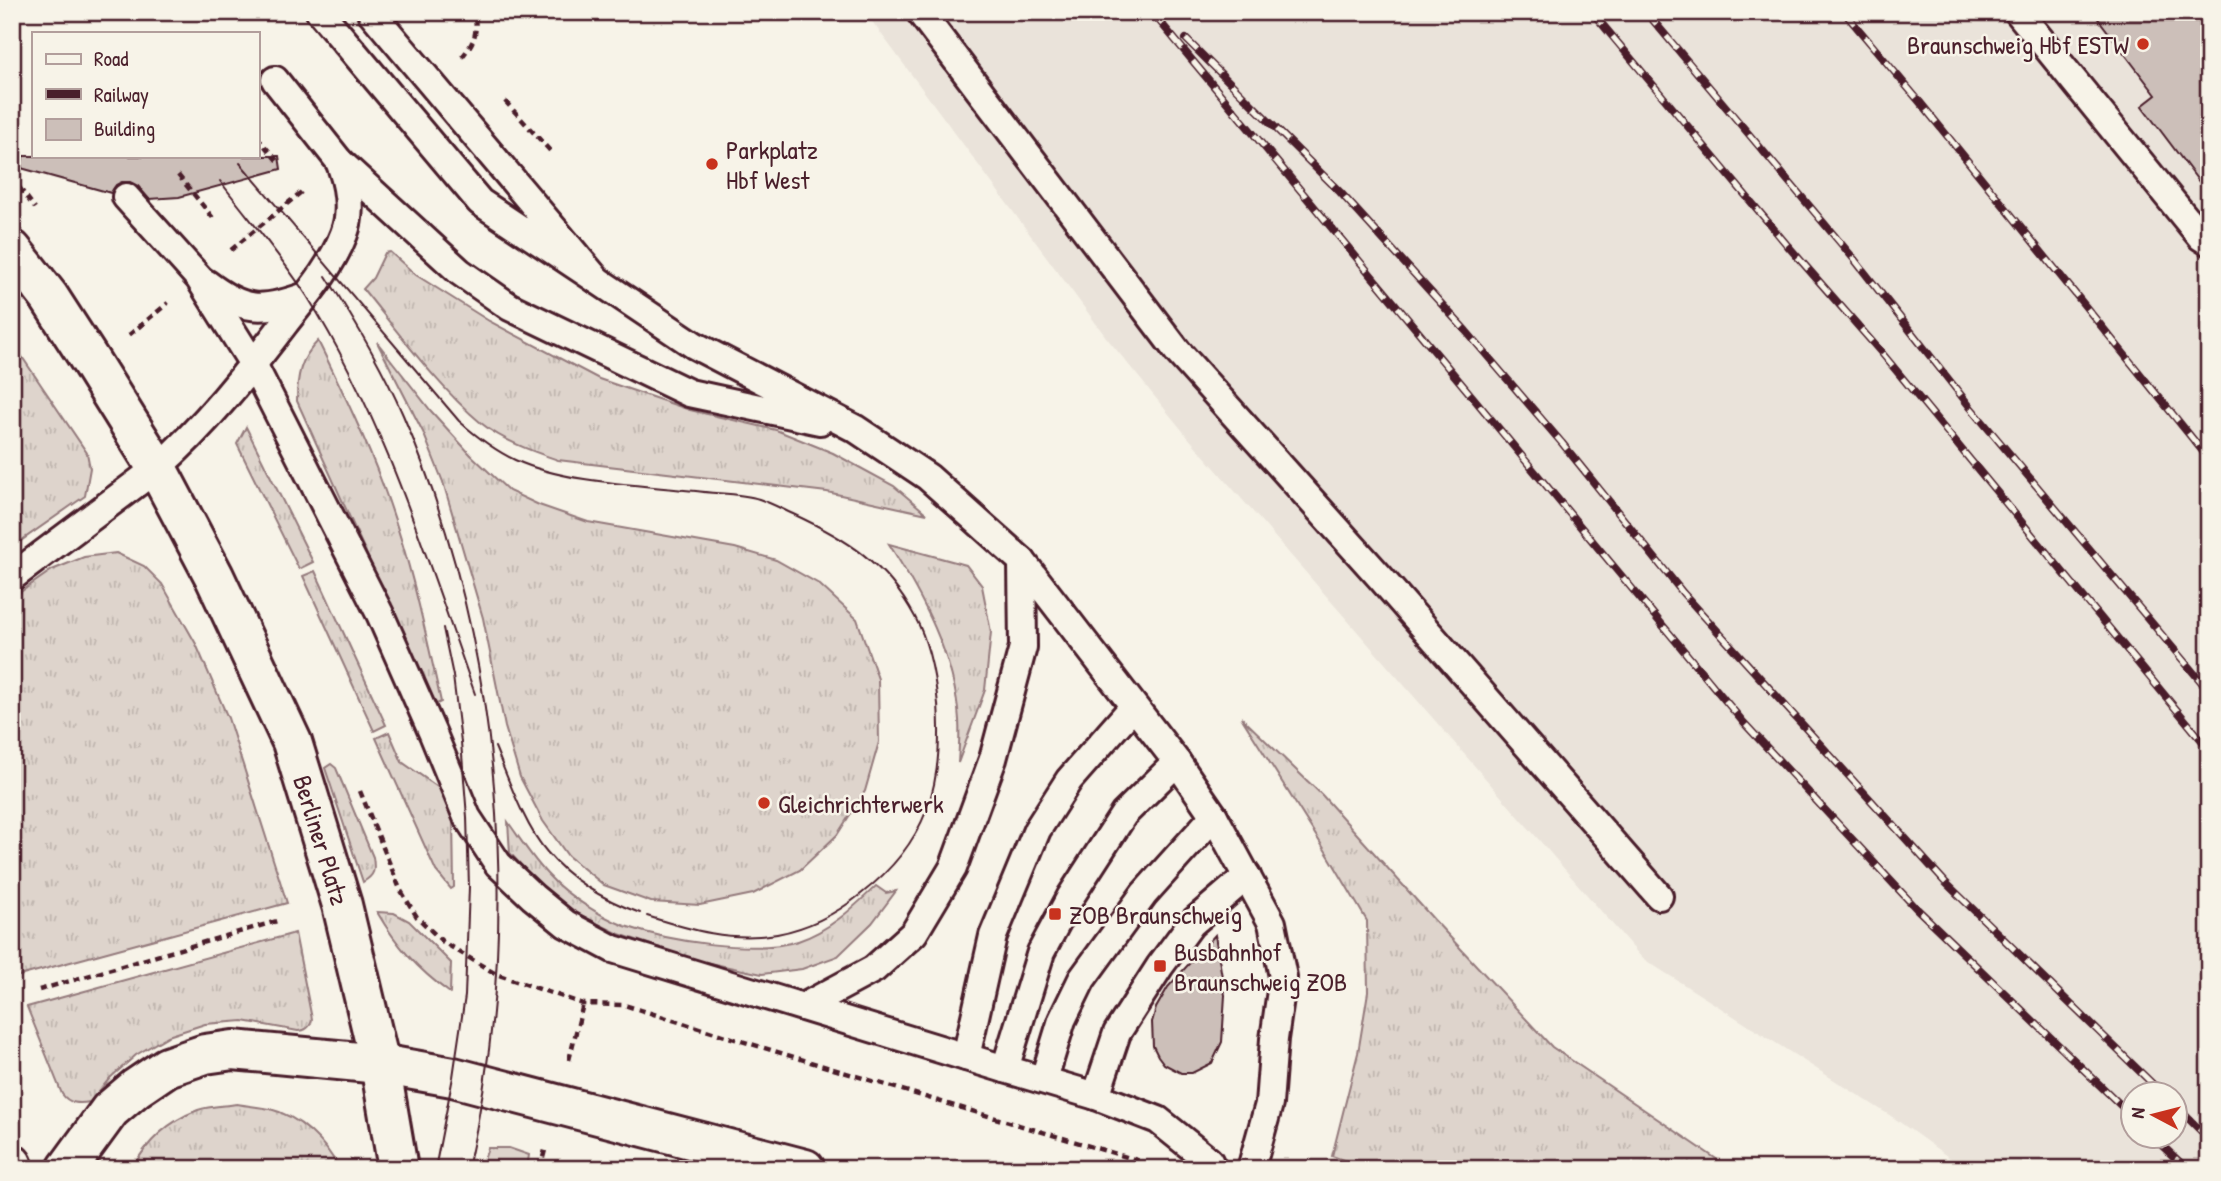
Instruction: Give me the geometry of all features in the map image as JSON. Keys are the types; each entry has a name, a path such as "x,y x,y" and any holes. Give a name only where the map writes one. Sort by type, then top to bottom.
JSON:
{"main road":[{"name":"Berliner Platz","path":"12,250 56,308 157,468 214,576 292,742 342,905 380,1065 398,1169"},
{"path":"67,1169 110,1110 136,1088 167,1067 205,1054 233,1050 380,1065 475,1082 805,1169"}],"lane":[{"path":"320,12 480,202 694,345 856,429 928,477 1022,561 1177,762 1213,816 1272,923 1283,977 1274,1039 1269,1104 1251,1169"},
{"path":"371,12 597,280"},
{"path":"920,12 1178,352 1659,896"},
{"path":"2018,12 2201,237 2209,242"},
{"path":"275,79 339,161 460,272 510,307 690,393 856,429"},
{"path":"12,577 157,468 189,437 253,364 324,272 345,232 349,208 345,178 339,161"},
{"path":"126,197 199,278 253,364 380,614 467,817 498,864 533,897 566,924 613,949 1044,1079 1158,1119 1209,1161 1213,1169"},
{"path":"199,278 226,299 252,307 276,306 306,295"},
{"path":"805,1006 874,969 914,933 953,868 993,759 1023,647 1022,561"},
{"path":"966,1057 993,936 1037,830 1069,780 1133,707"},
{"path":"1005,1069 1041,952 1071,896 1124,814 1177,762"},
{"path":"1044,1079 1062,1020 1082,979 1144,894 1213,816"},
{"path":"1096,1096 1117,1033 1160,966 1191,924 1247,876"}],"path":[{"path":"430,83 463,56 474,42 477,25 474,12"},
{"path":"259,139 279,163"},
{"path":"128,336 339,161"},
{"path":"178,175 213,218"},
{"path":"359,788 400,889 417,916 443,942 496,974 583,1004 624,1005 1152,1164"},
{"path":"39,990 276,921"},
{"path":"624,1005 626,997"},
{"path":"573,1046 583,1004"},
{"path":"540,1169 543,1155"}],"shaded area":[{"path":"865,12 2209,12 2209,1169 1965,1169 1894,1118 1642,958 1186,435 1106,337"}],"green space":[{"path":"390,252 416,275 489,321 599,379 690,410 776,430 833,453 894,486 927,514 827,492 558,460 508,440 465,409 419,359 363,289 373,278 385,253"},
{"path":"318,341 368,447 400,537 441,702 435,705 297,401 301,368 307,354"},
{"path":"12,342 87,453 90,468 85,496 12,547"},
{"path":"377,342 431,411 509,491 588,522 735,548 776,560 819,584 857,619 878,679 879,742 865,791 837,835 800,870 753,894 700,905 651,902 604,885 568,856 543,821 520,777 505,727 483,618 443,482 423,432"},
{"path":"246,427 313,562 299,569 237,444"},
{"path":"889,544 966,565 982,586 991,632 985,690 958,763 959,720 944,650 925,606"},
{"path":"116,553 144,566 162,584 196,644 228,718 287,903 19,976 12,963 12,598 52,570 84,557"},
{"path":"315,571 386,725 374,731 303,576"},
{"path":"1241,717 1322,795 1552,1047 1731,1169 1369,1169 1332,1156 1358,1053 1368,992 1367,921"},
{"path":"389,732 402,762 439,788 453,817 454,887 451,889 436,871 376,738"},
{"path":"331,764 336,768 373,857 373,872 363,882 325,768"},
{"path":"508,822 544,871 565,891 625,926 664,937 736,946 780,945 809,937 830,925 876,886 886,893 896,891 872,923 838,956 802,969 762,974 695,960 619,934 574,912 536,881 510,853"},
{"path":"377,912 394,913 409,921 451,963 450,993 409,956"},
{"path":"295,933 312,1019 307,1028 298,1031 243,1021 205,1024 168,1036 136,1055 110,1078 90,1102 68,1100 62,1094 27,1007"},
{"path":"237,1104 281,1112 301,1124 327,1149 339,1169 132,1169 152,1141 168,1126 203,1109"},
{"path":"488,1148 509,1148 529,1155 527,1169 481,1169"}],"building":[{"path":"2093,12 2198,12 2209,27 2209,195 2142,106 2156,95"},
{"path":"23,156 279,156 281,169 179,197 149,199 138,186 130,182 116,185 111,193 21,168"},
{"path":"1215,935 1225,995 1222,1042 1212,1063 1192,1073 1181,1073 1164,1064 1158,1056 1153,1046 1152,1022 1156,1008 1168,987"}],"tram line":[{"path":"240,163 459,421 493,447 515,460 557,474 628,485 745,496 768,502 848,543 878,567 904,598 915,617 928,649 935,682 938,704 938,761 934,786 916,833 884,875 832,914 811,924 777,934 727,936 647,916"},
{"path":"220,181 307,296 359,391 402,490 475,694"},
{"path":"326,276 386,379 403,415 437,504 463,596 482,691 494,787 498,883 496,980 485,1075 468,1169"},
{"path":"435,1169 465,996 469,887 461,742 453,676 443,628"},
{"path":"495,747 524,816 547,852 589,889 640,913"}],"railway":[{"path":"1152,12 1744,723 1916,908 2120,1105"},
{"path":"1592,12 1788,246 1881,352 2209,749"},
{"path":"1646,12 1854,259 1971,408 2209,691"},
{"path":"1844,12 2209,459"},
{"path":"1186,39 1340,192 1466,331 1562,443 1683,593 1945,882 2149,1080"},
{"path":"2190,1120 2209,1139"},
{"path":"2167,1150 2187,1169"}],"place":[{"name":"Braunschweig Hbf ESTW","path":"2143,44"},
{"name":"Parkplatz Hbf West","path":"712,164"},
{"name":"Gleichrichterwerk","path":"764,803"},
{"name":"ZOB Braunschweig","path":"1055,914"},
{"name":"Busbahnhof Braunschweig ZOB","path":"1160,966"}]}
